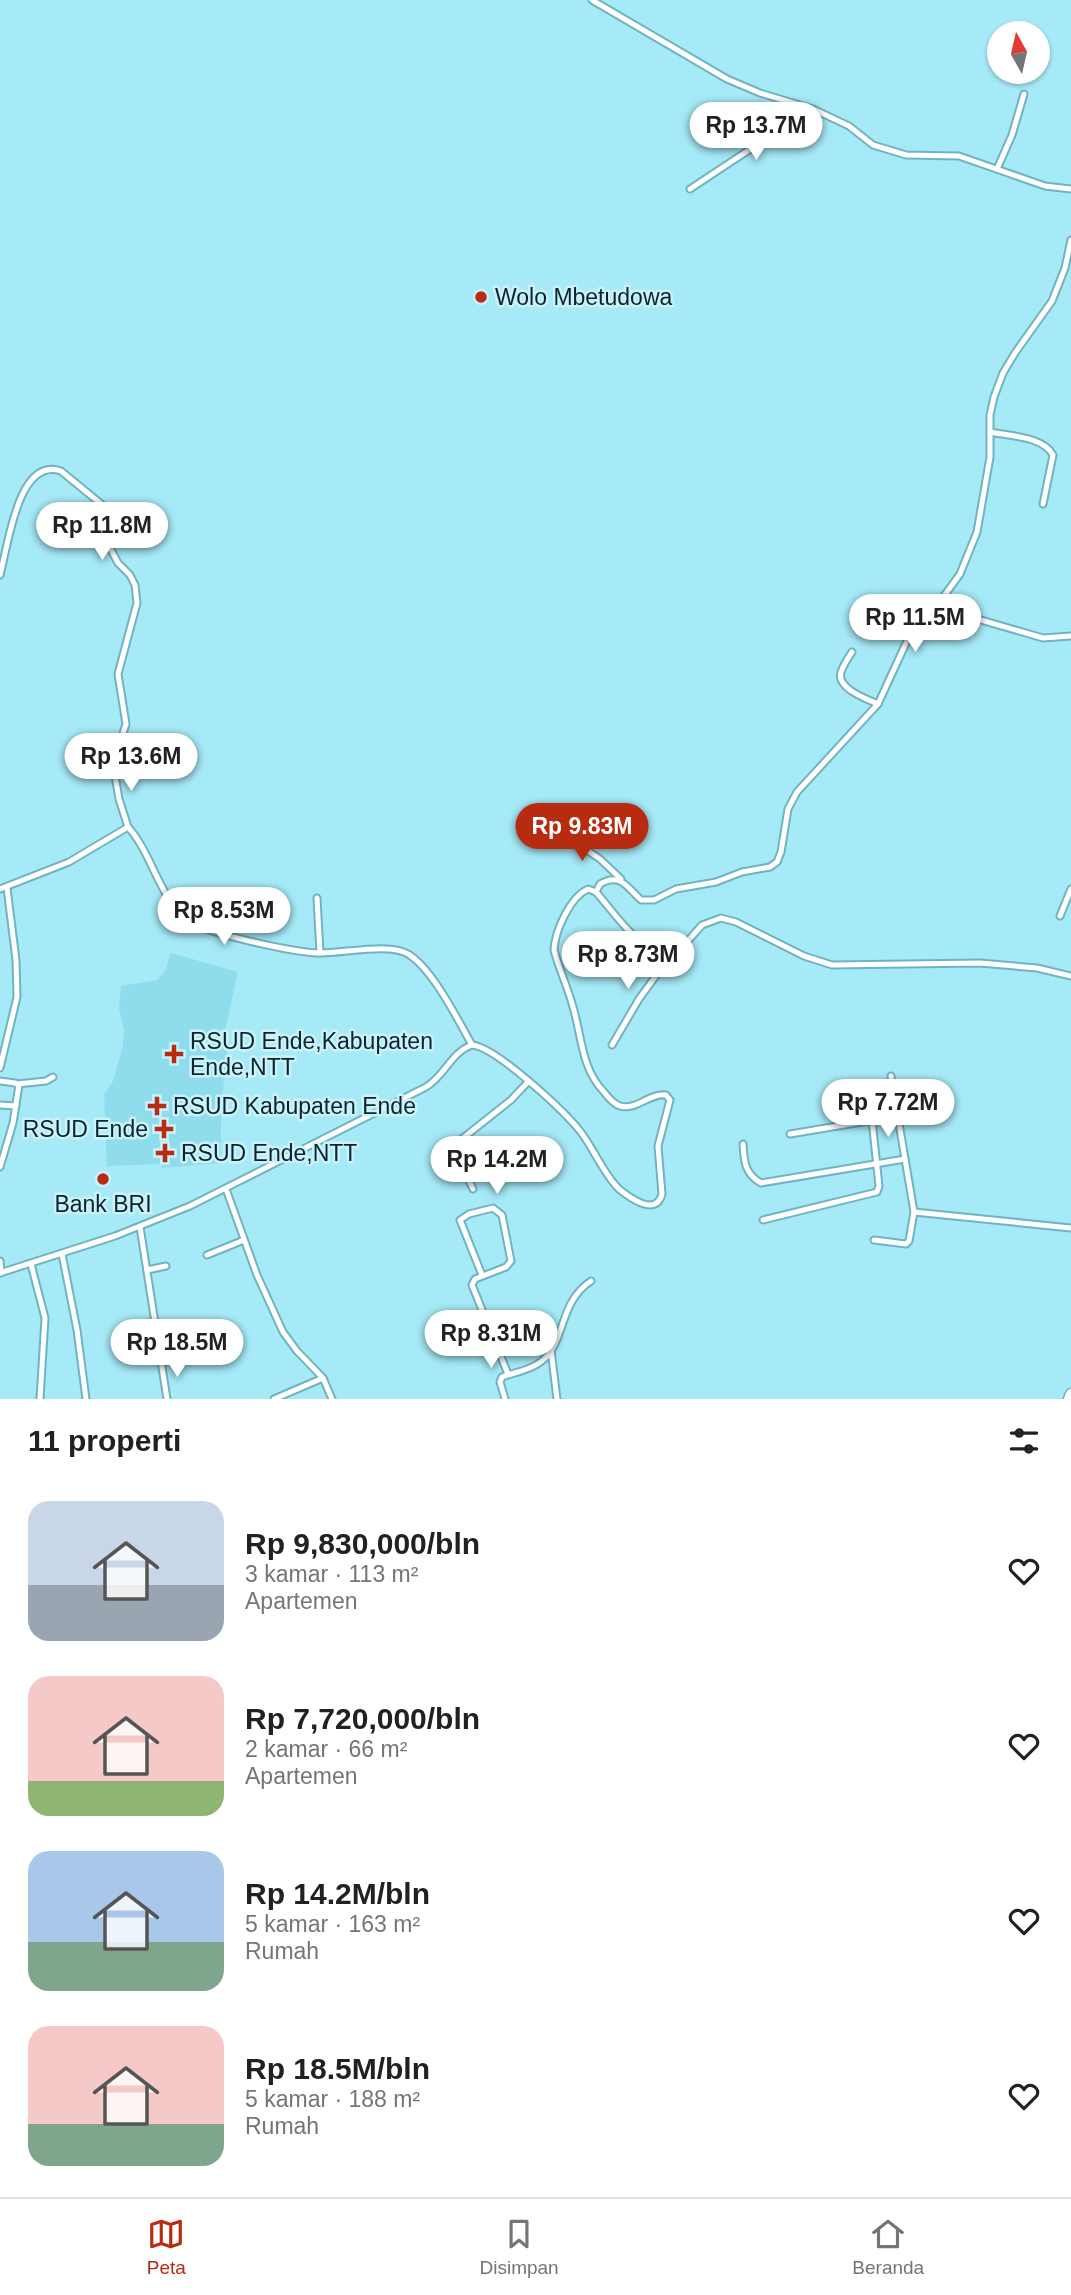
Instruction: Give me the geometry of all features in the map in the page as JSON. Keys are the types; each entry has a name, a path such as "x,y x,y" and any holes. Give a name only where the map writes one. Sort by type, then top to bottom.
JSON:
{"highway":[{"path":"1069,1399 1071,1394"}],"street":[{"path":"592,0 727,79 813,109 845,124 877,146 906,155 959,156 1045,186 1071,189"},
{"path":"997,169 1012,135 1024,94"},
{"path":"690,189 764,140 793,104"},
{"path":"554,828 600,859 641,900 654,900 676,889 716,882 742,872 770,867 777,862 788,809 797,792 877,704 900,653 960,574 977,532 990,457 994,397 1003,373 1052,301 1065,268 1071,240"},
{"path":"990,432 1034,441 1050,450 1053,455 1043,504"},
{"path":"0,575 23,491 32,477 40,471 61,471 102,504 111,519 109,546 118,563 134,580 137,603 118,674 126,722 113,764 119,799 128,827 175,908 191,923 296,952 389,949 405,952 425,970 472,1045"},
{"path":"936,607 1043,638 1071,636"},
{"path":"852,652 840,673 840,679 844,685 877,704"},
{"path":"0,889 69,862 128,827"},
{"path":"596,892 597,887 606,880 622,880"},
{"path":"0,1068 17,996 8,888"},
{"path":"0,1261 1,1273 31,1264 140,1227 226,1189 426,1087 437,1080 457,1052 472,1045 495,1055 528,1082 581,1133 617,1186 644,1205 650,1205 660,1200 662,1194 659,1146 670,1100 666,1095 659,1094 624,1107 617,1105 595,1082 583,1056 573,1009 554,950 563,920 580,895 588,889 596,892 631,934 661,953 671,955"},
{"path":"1060,916 1071,889"},
{"path":"317,898 320,953"},
{"path":"612,1045 639,999 671,955 679,951 702,925 721,918 736,922 804,956 832,965 980,962 1037,968 1071,976"},
{"path":"873,1240 906,1244 909,1241 914,1212 891,1076"},
{"path":"0,1081 17,1084 46,1081 53,1077"},
{"path":"473,1189 453,1146 511,1100 528,1082"},
{"path":"0,1167 16,1106 17,1084"},
{"path":"0,1105 16,1106"},
{"path":"790,1134 898,1116"},
{"path":"763,1220 874,1193 880,1186 872,1120"},
{"path":"743,1144 748,1172 761,1183 905,1158"},
{"path":"226,1189 257,1275 283,1332 323,1378 332,1399"},
{"path":"482,1275 460,1220 469,1214 493,1208 502,1215 511,1261 506,1267 472,1281 473,1290 508,1374"},
{"path":"914,1212 1071,1228"},
{"path":"140,1227 167,1399"},
{"path":"207,1255 244,1240"},
{"path":"62,1254 77,1330 86,1399"},
{"path":"31,1264 45,1318 40,1399"},
{"path":"147,1270 166,1266"},
{"path":"505,1399 500,1379 535,1366 551,1350 568,1307 583,1286 591,1281"},
{"path":"551,1350 558,1399"},
{"path":"162,1362 211,1353"},
{"path":"274,1399 323,1378"}],"shaded area":[{"name":"RSUD Ende,Kabupaten Ende,NTT","path":"171,953 238,972 226,1026 228,1062 222,1094 220,1163 162,1168 161,1164 107,1166 104,1094 113,1081 123,1046 124,1031 119,1009 121,986 157,980 165,971"}],"place":[{"name":"Wolo Mbetudowa","path":"481,297"},
{"name":"RSUD Ende,Kabupaten Ende,NTT","path":"174,1054"},
{"name":"RSUD Kabupaten Ende","path":"157,1106"},
{"name":"RSUD Ende","path":"164,1129"},
{"name":"RSUD Ende,NTT","path":"165,1153"},
{"name":"Bank BRI","path":"103,1179"}]}
